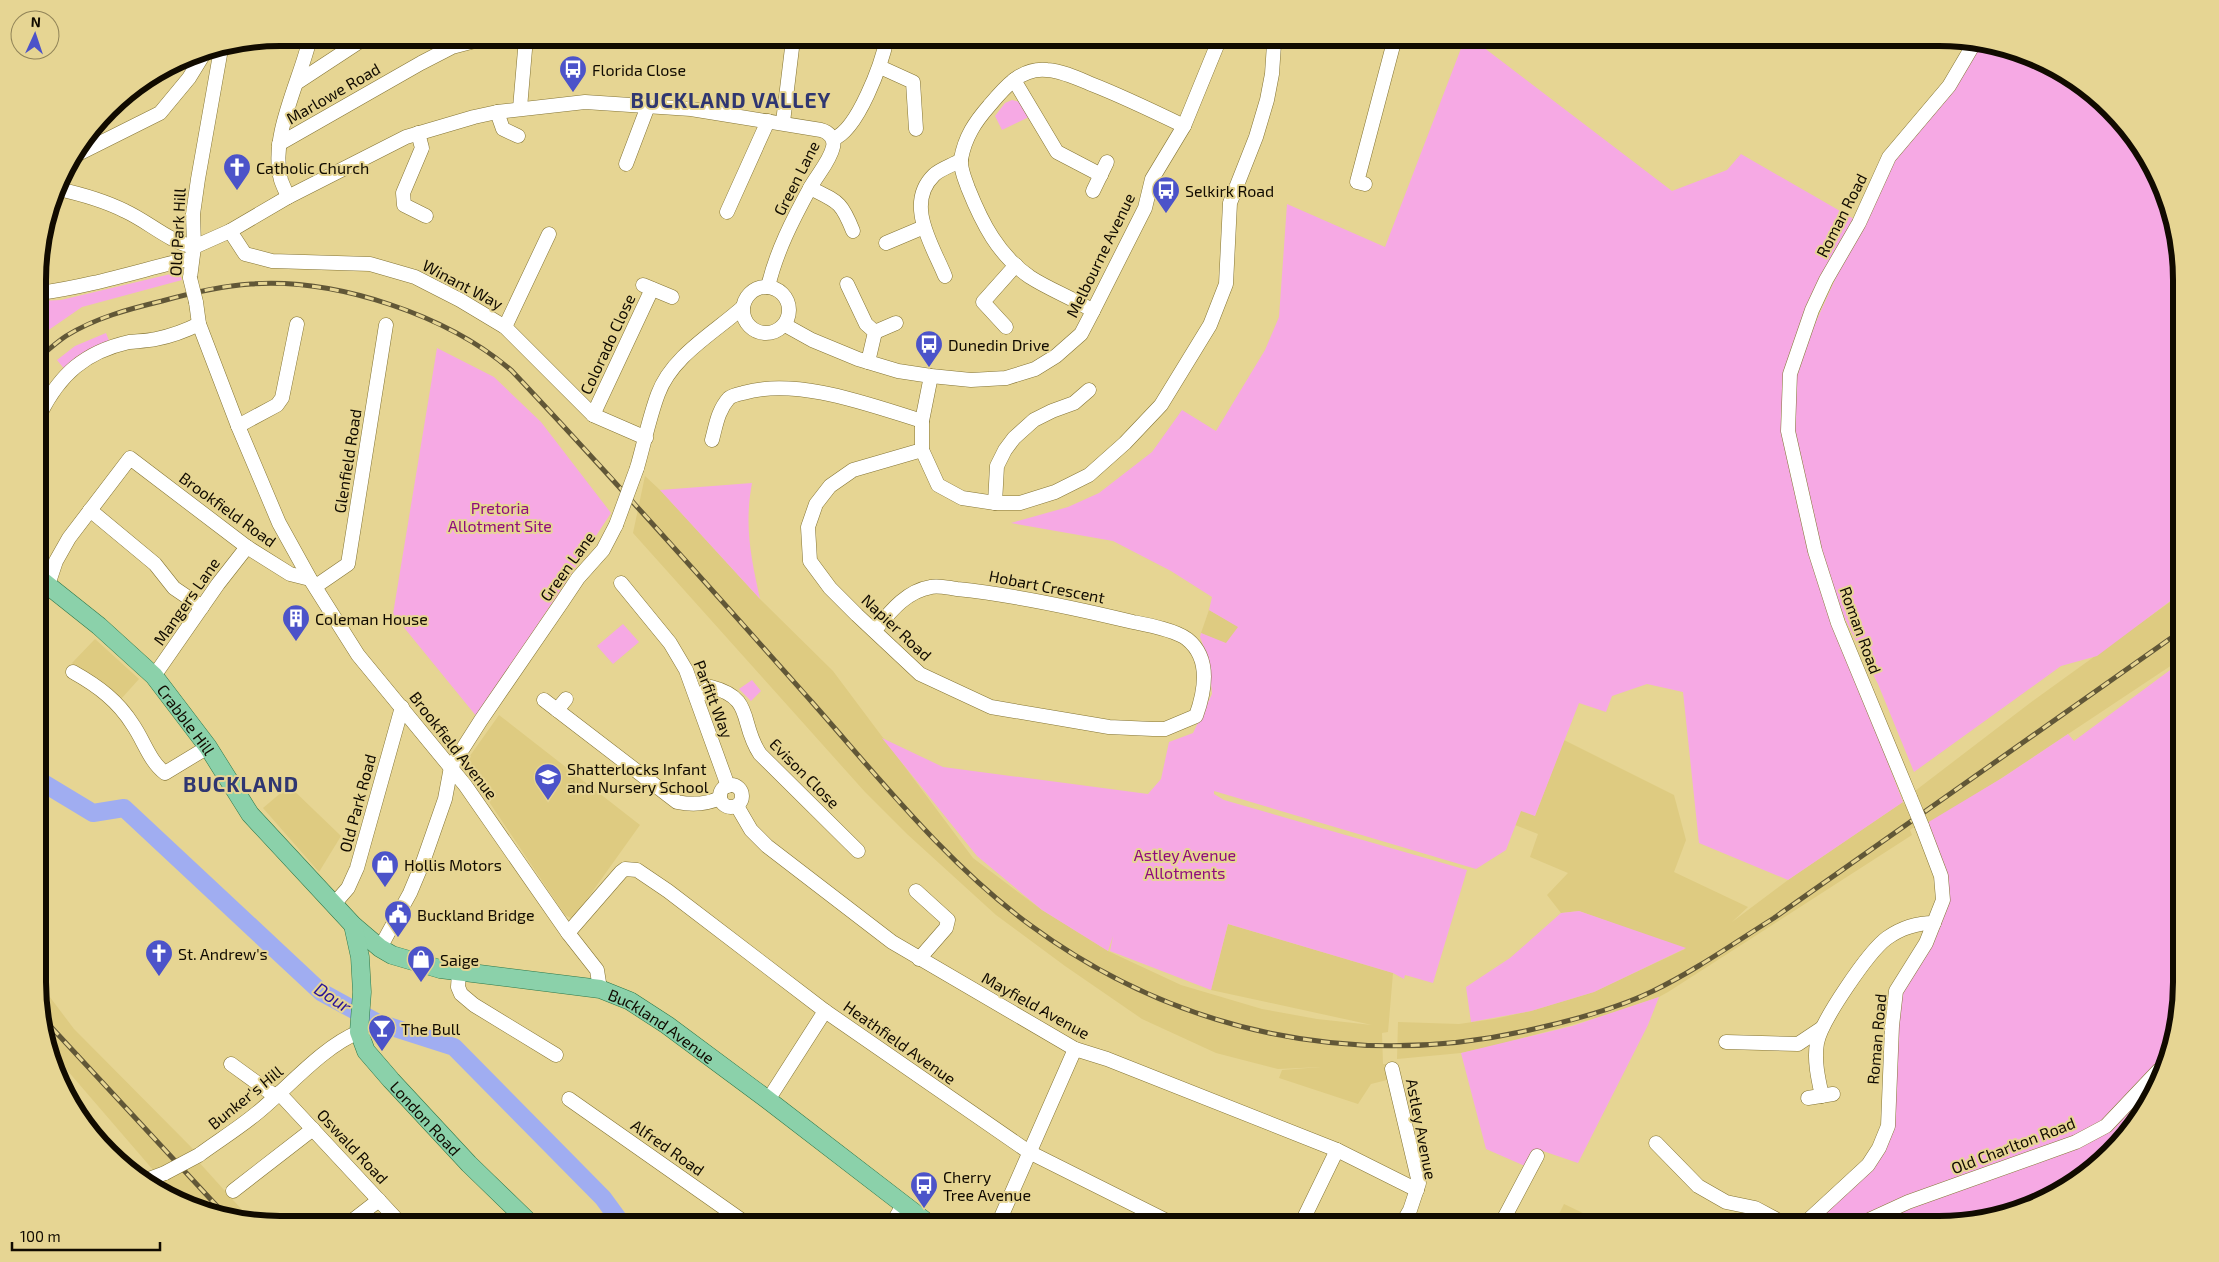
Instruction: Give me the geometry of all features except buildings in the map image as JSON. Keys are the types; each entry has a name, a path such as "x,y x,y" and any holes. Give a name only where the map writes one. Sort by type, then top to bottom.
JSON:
{"main road":[{"name":"Crabble Hill","path":"46,584 99,626 154,676 208,747 250,814 353,924"},
{"name":"Buckland Avenue","path":"353,924 380,948 392,955 459,973 600,989 630,1001 667,1025 768,1100 919,1216"},
{"path":"353,924 360,957 362,992 359,1027"},
{"path":"362,992 370,966 380,948"},
{"name":"London Road","path":"359,1027 366,1051 391,1080 468,1164 523,1216"}],"street":[{"path":"288,197 280,178 279,144 287,111 298,82 308,46"},
{"path":"311,46 312,49 320,56 335,57"},
{"path":"298,82 352,46"},
{"name":"Marlowe Road","path":"279,144 428,59 456,46"},
{"path":"520,108 525,46"},
{"name":"Green Lane","path":"768,287 774,261 810,188 832,151 832,139 846,131 880,67 885,46"},
{"name":"Melbourne Avenue","path":"785,325 812,340 868,362 898,371 931,376 971,380 1006,378 1034,369 1056,356 1081,334 1093,311 1145,208 1152,179 1184,126 1217,46"},
{"path":"931,376 922,421 922,450 938,485 962,498 995,503 1020,503 1055,492 1089,475 1125,443 1161,405 1210,325 1226,284 1230,203 1256,137 1267,100 1272,74 1274,46"},
{"path":"1365,184 1357,182 1393,46"},
{"path":"783,122 792,48"},
{"name":"Roman Road","path":"1813,1216 1868,1165 1879,1148 1888,1126 1892,1026 1896,991 1926,943 1943,900 1941,876 1842,632 1815,551 1788,431 1790,374 1826,280 1859,223 1889,157 1949,86 1971,48"},
{"name":"Old Park Hill","path":"221,54 193,214 193,253 190,278 199,324 238,426 279,523"},
{"path":"86,150 160,113 189,78 199,61"},
{"path":"880,67 913,82 916,129"},
{"path":"1093,311 1031,277 1016,265 1004,253 982,222 962,172 961,160 969,132 1001,91 1014,80 1030,71 1047,70 1071,76 1122,96 1184,126"},
{"path":"1014,80 1057,152 1101,175"},
{"path":"46,292 138,274 193,253 288,197 363,158 418,133 497,112 585,102 691,109 783,122 825,131 832,139"},
{"path":"626,164 648,106"},
{"path":"497,112 503,129 518,136"},
{"path":"726,212 768,121"},
{"path":"418,133 422,148 403,193 404,205 426,216"},
{"path":"946,276 924,227 920,208 924,189 933,176 961,160"},
{"path":"1093,191 1107,162"},
{"path":"810,188 835,200 844,209 853,231"},
{"path":"64,190 90,196 126,211 193,253"},
{"path":"886,243 924,227"},
{"name":"Winant Way","path":"230,231 245,254 272,261 370,264 415,277 460,300 505,327 594,415 646,438"},
{"path":"505,327 549,234"},
{"path":"1006,326 983,302 1016,265"},
{"path":"847,284 866,324 875,332"},
{"name":"Colorado Close","path":"594,415 648,287 672,298"},
{"path":"768,287 781,292 786,297 790,311 785,325 773,333 766,334 752,329 747,324 743,307 750,294 756,289 768,287"},
{"name":"Green Lane","path":"380,948 410,892 423,862 445,799 452,767 486,712 573,586 603,550 616,525 646,438 658,393 671,370 688,352 743,307"},
{"path":"875,332 896,323"},
{"path":"46,401 50,392 77,363 102,350 130,342 156,339 180,333 199,324"},
{"path":"238,426 277,405 282,398 297,324"},
{"name":"Green Lane","path":"718,329 747,324"},
{"name":"Glenfield Road","path":"313,583 348,564 386,325"},
{"path":"868,362 875,332"},
{"path":"712,440 720,412 731,396 757,389 782,386 845,398 922,421"},
{"path":"995,503 997,466 1014,438 1034,420 1074,403 1089,390"},
{"path":"625,428 651,417"},
{"name":"Napier Road","path":"922,450 853,470 830,486 816,504 808,527 810,561 830,588 920,674 991,707 1109,727 1165,729 1196,716 1204,696 1205,673"},
{"name":"Brookfield Road","path":"90,510 130,458 247,547 290,574 313,583"},
{"path":"46,578 69,538 90,510 155,564 174,588 202,608"},
{"name":"Brookfield Avenue","path":"279,523 313,583 358,655 452,767 508,844 568,933 597,970 600,989"},
{"name":"Mangers Lane","path":"154,676 247,547"},
{"name":"Parfitt Way","path":"621,583 670,643 686,670 697,697 724,792"},
{"name":"Hobart Crescent","path":"875,630 893,609 912,593 932,586 991,592 1090,611 1157,628 1186,638 1198,652 1205,673"},
{"path":"73,672 110,696 133,724 157,767 165,773 208,747"},
{"name":"Evison Close","path":"697,697 711,687 726,690 738,700 746,714 752,742 760,754 858,851"},
{"path":"557,710 566,699"},
{"path":"544,700 677,802 690,805 705,804 724,792 725,806 737,806"},
{"name":"Old Park Road","path":"335,903 348,888 357,868 402,707"},
{"name":"Mayfield Avenue","path":"724,792 735,786 741,791 742,799 737,806 751,830 767,846 892,942 1074,1049 1106,1059 1337,1150 1418,1190"},
{"name":"Heathfield Avenue","path":"568,933 625,869 637,870 668,891 825,1011 1029,1152 1157,1216"},
{"path":"916,891 948,920 946,928 919,959"},
{"path":"1821,1096 1816,1064 1817,1042 1822,1028 1856,975 1886,939 1904,928 1934,923"},
{"path":"459,973 458,987 461,994 474,1005 556,1055"},
{"path":"768,1100 825,1011"},
{"name":"Bunker's Hill","path":"152,1177 198,1156 258,1112 277,1094 359,1027"},
{"path":"1798,1044 1822,1028"},
{"path":"1726,1042 1798,1044 1809,1052 1816,1064"},
{"path":"1001,1216 1074,1049"},
{"name":"Oswald Road","path":"241,1066 277,1094 313,1129 394,1216"},
{"name":"Astley Avenue","path":"1392,1069 1419,1183 1418,1190 1406,1216"},
{"name":"Old Charlton Road","path":"1877,1216 1908,1202 2076,1142 2106,1126 2152,1077"},
{"name":"Alfred Road","path":"568,1099 736,1216"},
{"path":"234,1191 313,1129"},
{"path":"1656,1143 1698,1186 1726,1202 1755,1208 1770,1216"},
{"path":"1304,1216 1337,1150"},
{"path":"1505,1216 1537,1156"},
{"path":"358,1216 379,1200"},
{"path":"897,1216 904,1204"}],"shaded area":[{"path":"645,476 760,599 833,671 973,858 1042,910 1108,951 1181,985 1262,1009 1317,1019 1372,1025 1211,990 1228,924 1393,973 1388,1032 1382,1033 1383,1064 1388,1064 1391,1079 1371,1084 1358,1104 1279,1078 1282,1070 1321,1067 1278,1069 1216,1053 1142,1019 1065,966 996,915 907,834 865,792 633,533"},
{"path":"2173,600 2173,664 2002,778 1923,827 1921,822 1910,830 1912,835 1668,992 1659,997 1607,1015 1497,1045 1461,1053 1397,1059 1398,1022 1459,1024 1531,1011 1594,992 1685,949 1579,911 1561,913 1547,895 1568,873 1530,857 1538,834 1515,825 1521,810 1535,816 1564,740 1674,795 1686,840 1674,872 1748,907 1732,922 1788,880 1903,802 1905,805 1913,800 1911,794 2030,703"},
{"path":"1209,610 1239,627 1226,644 1201,633"},
{"path":"95,639 139,679 121,699 72,663"},
{"name":"Shatterlocks Infant and Nursery School","path":"499,715 640,825 575,916 571,918 565,915 467,769 467,760"},
{"path":"289,786 341,836 319,872 263,808"},
{"path":"47,993 74,1029 194,1150 154,1171 61,1063 54,1042 48,1012"},
{"path":"197,1160 245,1213 220,1208 191,1198 177,1192 162,1182"},
{"path":"1564,1204 1589,1216 1558,1216"}],"green space":[{"name":"Astley Avenue Allotments","path":"1462,46 1483,46 1672,191 1727,170 1741,154 1854,219 1786,377 1786,434 1836,627 1903,802 1788,880 1699,843 1683,692 1647,684 1612,696 1606,712 1579,703 1535,816 1521,811 1506,850 1476,869 1214,791 1214,794 1224,800 1467,870 1433,983 1405,975 1404,979 1393,973 1228,924 1211,990 1110,951 1113,936 1108,951 1042,910 977,856 882,738 943,767 1148,794 1161,779 1169,742 1193,733 1212,694 1209,661 1200,637 1201,633 1226,643 1238,627 1209,610 1212,597 1171,571 1113,541 1011,523 1068,507 1099,493 1152,452 1182,410 1216,431 1265,350 1279,317 1287,204 1385,247"},
{"path":"1975,49 1999,54 2028,64 2069,86 2093,104 2115,126 2133,150 2149,177 2165,220 2171,250 2173,280 2173,599 2097,656 2061,666 1914,772 1878,684 1846,621 1817,547 1788,431 1796,366 1851,244 1893,161"},
{"path":"1012,100 1020,102 1031,116 1002,130 995,116 1005,103"},
{"path":"179,272 182,280 82,307 46,332 46,301 61,300"},
{"path":"106,333 110,343 66,371 57,360 75,346"},
{"name":"Pretoria Allotment Site","path":"437,348 494,377 541,422 611,513 477,717 393,614"},
{"path":"752,483 749,528 751,555 760,599 660,490"},
{"path":"623,624 639,642 613,664 597,646"},
{"path":"2173,668 2173,982 2171,1012 2165,1042 2149,1085 2133,1112 2115,1136 2093,1158 2056,1184 2028,1198 1999,1208 1969,1214 1939,1216 1812,1216 1879,1148 1896,991 1948,900 1922,826 2002,778 2068,734 2074,741"},
{"path":"752,680 761,691 751,701 739,689"},
{"path":"1579,911 1686,948 1594,992 1531,1011 1471,1022 1466,987 1510,958 1561,913"},
{"path":"1659,997 1648,1025 1578,1163 1537,1149 1527,1167 1486,1149 1461,1053 1572,1026"}],"waterway":[{"name":"Dour","path":"46,785 93,813 124,808 321,992 376,1022 454,1047 603,1198 616,1216"}],"railway":[{"path":"46,352 66,336 89,324 137,307 229,286 251,284 319,287 354,294 424,317 456,333 486,351 512,371 663,535 888,790 942,847 999,901 1030,925 1087,962 1146,993 1207,1016 1270,1033 1335,1043 1401,1046 1467,1041 1534,1029 1579,1018 1610,1009 1653,991 1700,965 1774,918 2173,637"},
{"path":"51,1027 218,1207"}],"place":[{"name":"Florida Close","path":"573,93"},
{"name":"Catholic Church","path":"237,191"},
{"name":"Selkirk Road","path":"1166,214"},
{"name":"Dunedin Drive","path":"929,368"},
{"name":"Coleman House","path":"296,642"},
{"name":"Shatterlocks Infant and Nursery School","path":"548,801"},
{"name":"Hollis Motors","path":"385,888"},
{"name":"Buckland Bridge","path":"398,938"},
{"name":"St. Andrew's","path":"159,977"},
{"name":"Saige","path":"421,983"},
{"name":"The Bull","path":"382,1052"},
{"name":"Cherry Tree Avenue","path":"924,1209"}],"district":[{"name":"BUCKLAND VALLEY","path":"731,99"},
{"name":"BUCKLAND","path":"241,783"}]}
